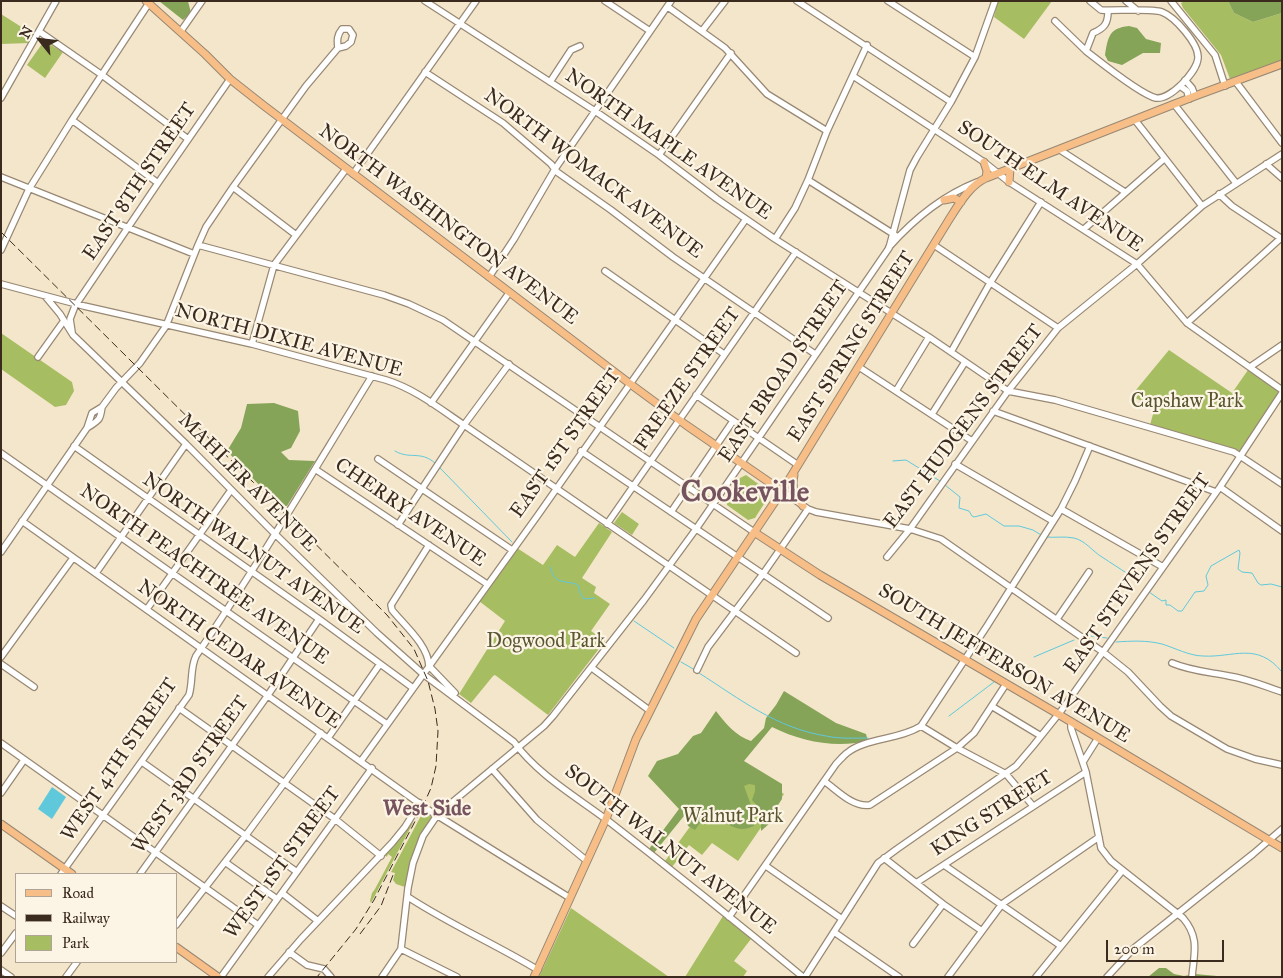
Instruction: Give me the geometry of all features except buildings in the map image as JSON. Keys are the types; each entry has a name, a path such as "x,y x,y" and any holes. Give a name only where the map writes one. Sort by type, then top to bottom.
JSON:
{"main road":[{"name":"NORTH WASHINGTON AVENUE","path":"147,2 230,79 281,119 629,383 782,491"},
{"name":"EAST SPRING STREET","path":"536,973 606,819 631,751 649,710 696,619 782,491 961,202 984,179 1192,97 1282,64"},
{"path":"984,162 987,171 984,179"},
{"path":"1009,182 1010,169"},
{"path":"944,200 954,198 961,202"},
{"path":"794,472 792,486 794,493 806,508"},
{"name":"SOUTH JEFFERSON AVENUE","path":"754,532 1282,848"},
{"path":"1,824 63,872"},
{"path":"178,948 220,977"}],"street":[{"path":"1,98 56,1"},
{"path":"181,32 202,1"},
{"name":"NORTH MAPLE AVENUE","path":"425,1 595,111 775,239 929,337 1008,391"},
{"path":"353,174 476,1"},
{"path":"605,1 650,31"},
{"path":"702,31 724,1"},
{"path":"797,1 867,45 951,102"},
{"path":"888,1 975,57"},
{"name":"EAST BROAD STREET","path":"401,949 410,876 425,831 438,814 546,724 592,668 696,529 888,248 910,170 951,102 975,57 995,1"},
{"path":"1055,21 1086,51 1144,93 1154,98 1166,96 1180,86 1198,61 1197,49 1192,39 1170,17 1160,11 1101,10 1090,1"},
{"path":"1126,1 1138,11"},
{"path":"1171,1 1215,55 1225,86"},
{"path":"1,250 29,189 147,2"},
{"path":"489,277 514,239 555,169 670,4 731,53 767,94 827,131"},
{"path":"1086,51 1093,33 1101,30 1108,22 1108,11"},
{"path":"40,32 188,139"},
{"path":"775,239 795,208 827,131 867,45"},
{"path":"550,82 571,50 580,46"},
{"path":"1,552 87,428 92,413 102,407 121,382 140,363 166,326 206,227 281,119 338,48"},
{"path":"659,155 731,53"},
{"name":"NORTH WOMACK AVENUE","path":"425,72 503,123 551,164 557,172 703,278 815,354"},
{"name":"SOUTH ELM AVENUE","path":"853,76 934,128 984,162 1009,182 1137,264 1187,323 1282,392"},
{"name":"EAST 8TH STREET","path":"77,304 230,79"},
{"path":"1185,80 1192,88 1192,97"},
{"path":"1236,82 1282,143"},
{"path":"1180,86 1192,97"},
{"path":"1174,104 1236,183"},
{"path":"72,120 158,183"},
{"path":"1135,120 1202,206"},
{"path":"1060,150 1125,192"},
{"name":"EAST HUDGENS STREET","path":"888,557 910,529 993,411 1058,328 1137,264 1202,206 1282,154"},
{"path":"1084,229 1164,159"},
{"path":"1266,164 1282,178"},
{"path":"252,344 274,265 346,169"},
{"path":"1,177 194,254"},
{"path":"888,248 898,237 944,200 969,185 984,179"},
{"path":"808,180 898,237"},
{"path":"233,187 296,235"},
{"path":"1187,323 1281,239 1219,194"},
{"path":"951,352 990,284 1041,202"},
{"name":"EAST 1ST STREET","path":"413,688 746,219"},
{"name":"SOUTH JEFFERSON AVENUE","path":"198,245 384,295 443,320 754,532"},
{"path":"934,245 1058,328"},
{"name":"FREEZE STREET","path":"607,524 796,252"},
{"path":"605,271 724,354"},
{"name":"NORTH DIXIE AVENUE","path":"1,284 166,326 252,344 403,386 464,425 796,653"},
{"path":"431,403 508,292"},
{"name":"MAHLER AVENUE","path":"46,296 73,335 186,444 349,607 423,674"},
{"path":"64,301 71,306 70,319 73,335"},
{"path":"70,319 77,304"},
{"path":"38,357 64,322"},
{"path":"896,391 929,337"},
{"path":"1250,367 1282,345"},
{"path":"932,414 965,362"},
{"path":"398,525 464,425 508,364"},
{"path":"859,367 972,441"},
{"name":"WEST 4TH STREET","path":"63,872 189,695 192,685 192,664 252,572 274,533 372,376"},
{"path":"1008,391 1055,400 1234,452 1282,484"},
{"name":"EAST STEVENS STREET","path":"804,977 874,869 884,858 1006,774 1025,756 1103,652 1218,490 1282,392"},
{"path":"696,395 798,465"},
{"path":"87,428 98,422 102,407"},
{"path":"993,411 1218,490 1282,531"},
{"path":"670,512 733,421"},
{"path":"96,573 186,444"},
{"name":"NORTH WALNUT AVENUE","path":"74,446 413,688"},
{"path":"729,916 836,764 848,752 859,746 905,734 921,726 1061,509 1090,446"},
{"path":"581,451 828,618"},
{"name":"NORTH PEACHTREE AVENUE","path":"1,454 387,724"},
{"path":"378,459 512,550"},
{"path":"955,464 1053,521"},
{"name":"CHERRY AVENUE","path":"315,468 487,584"},
{"path":"147,609 231,490"},
{"path":"782,491 806,508 836,516 910,529 932,535 946,542 1103,652 1128,672 1171,716 1231,750 1255,759 1282,765"},
{"path":"697,670 708,647 763,574 806,508"},
{"path":"1061,509 1163,567"},
{"name":"NORTH CEDAR AVENUE","path":"22,521 430,811 438,814 466,834 570,898"},
{"path":"429,545 391,605 392,610 415,637 428,659 429,666 469,707"},
{"path":"1,657 73,558"},
{"path":"1057,619 1089,572"},
{"name":"WEST 3RD STREET","path":"141,873 268,695 319,620"},
{"path":"1172,663 1192,671 1230,676 1263,684 1282,692"},
{"path":"1,664 34,687"},
{"path":"328,738 380,664"},
{"path":"592,668 649,710"},
{"path":"423,674 469,707 518,747"},
{"path":"824,781 855,803 862,806 870,804 957,748 974,733 993,707 1006,684"},
{"path":"362,761 413,688"},
{"path":"993,707 1041,736"},
{"path":"179,708 335,819 381,856"},
{"path":"1071,722 1071,728 1086,772 1101,848 1122,871 1178,914 1191,927 1196,941 1192,977"},
{"path":"921,726 1006,774 1033,806"},
{"path":"178,922 246,835 321,733"},
{"path":"1083,762 1098,738"},
{"path":"1,744 206,887 258,926"},
{"name":"SOUTH WALNUT AVENUE","path":"518,747 564,788 606,819 804,977"},
{"path":"1,793 24,760"},
{"path":"142,762 297,872"},
{"name":"WEST 1ST STREET","path":"220,977 372,768"},
{"path":"492,769 537,820 587,861"},
{"name":"KING STREET","path":"916,883 1086,772"},
{"path":"268,977 289,952 381,856 414,815 420,803"},
{"path":"414,815 421,810 430,811"},
{"path":"1107,977 1133,949 1282,830"},
{"path":"948,977 1002,904 1099,837"},
{"path":"884,858 943,904 982,931"},
{"path":"225,862 277,899"},
{"path":"944,865 1061,946"},
{"path":"766,866 842,919"},
{"path":"1036,977 1122,871"},
{"path":"282,893 318,921"},
{"path":"408,897 443,919 494,944 536,973"},
{"path":"914,944 943,904"},
{"path":"1,906 15,915"},
{"path":"834,932 899,977"},
{"path":"1,953 15,934"},
{"path":"382,977 401,949 457,977"},
{"path":"289,952 307,965 324,969 331,977"},
{"path":"66,977 76,963"},
{"path":"1,970 12,977"}],"green space":[{"path":"159,1 188,1 191,13 183,20"},
{"path":"998,1 1052,1 1024,39 994,17"},
{"path":"1185,1 1228,1 1234,13 1253,22 1282,13 1282,60 1230,79 1221,55 1183,8 1181,3"},
{"path":"1228,1 1282,1 1282,13 1253,22 1234,13"},
{"path":"1,14 34,35 29,43 1,44"},
{"path":"1129,26 1137,28 1146,39 1161,43 1160,53 1143,53 1122,65 1108,61 1105,55 1111,34 1117,29"},
{"path":"44,41 63,52 45,78 27,65"},
{"path":"1,333 72,382 74,391 66,405 55,407 1,369"},
{"name":"Capshaw Park","path":"1169,350 1232,393 1248,370 1278,391 1277,396 1241,451 1150,425 1155,407 1131,396"},
{"path":"274,403 298,411 300,431 291,448 281,452 289,460 315,461 287,506 278,505 227,451 241,428 247,404"},
{"path":"746,475 768,491 769,496 755,518 748,520 727,505 726,498 740,478"},
{"path":"622,512 639,524 632,535 614,523"},
{"name":"Dogwood Park","path":"599,523 612,532 582,578 596,587 594,593 610,604 591,631 605,641 548,715 495,675 471,703 459,694 505,621 479,601 517,548 543,565 557,545 575,557"},
{"path":"784,691 836,723 866,734 868,741 831,744 807,740 772,727 744,761 782,784 782,799 774,811 770,823 761,831 761,810 752,800 755,785 749,784 744,786 752,808 754,826 744,829 736,828 729,825 729,818 708,812 695,830 688,826 687,822 691,814 688,811 654,853 649,849 679,809 648,776 657,761 678,754 693,736 701,733 716,711 736,732 751,741 764,728 766,718"},
{"name":"Walnut Park","path":"737,762 784,794 738,861 712,843 702,855 689,845 672,867 665,861"},
{"path":"423,812 432,816 419,839 405,887 396,884 393,880 395,873 391,872"},
{"path":"414,821 371,903 372,893 392,857 388,854 387,857 385,855"},
{"path":"571,908 669,977 539,977"},
{"path":"723,916 751,939 734,961 747,971 743,977 685,977"},
{"path":"1159,968 1166,968 1174,974 1184,976 1195,974 1228,977 1148,977"}],"water":[{"path":"52,787 66,797 52,819 38,809"}],"waterway":[{"path":"395,451 400,454 425,457 435,463"},
{"path":"893,461 906,460 940,481"},
{"path":"440,468 512,542"},
{"path":"945,485 960,497 959,508 969,511 972,516 986,514 1004,526 1019,526 1033,530 1041,535"},
{"path":"1046,537 1078,539 1098,555 1128,574"},
{"path":"1149,592 1162,601 1166,600 1166,605 1182,611 1195,592 1204,591 1208,585 1206,576 1211,566 1239,550 1238,569 1242,572 1252,573 1261,585 1271,584 1282,587"},
{"path":"550,567 553,575 559,580 579,586 580,593 584,599 595,598"},
{"path":"634,621 674,648"},
{"path":"1091,636 1107,638"},
{"path":"1034,657 1074,640"},
{"path":"1116,642 1139,641 1162,644 1198,656 1254,654 1273,662 1282,672"},
{"path":"681,662 695,670"},
{"path":"699,673 759,711 791,726 831,737 868,738"},
{"path":"949,716 994,682"}],"railway":[{"path":"1,232 387,615 414,649 428,681 438,731 436,766 431,788 374,900 356,929 317,977"},
{"path":"360,934 381,906 393,875"}],"district":[{"name":"Cookeville","path":"745,494"},
{"name":"West Side","path":"427,810"}]}
